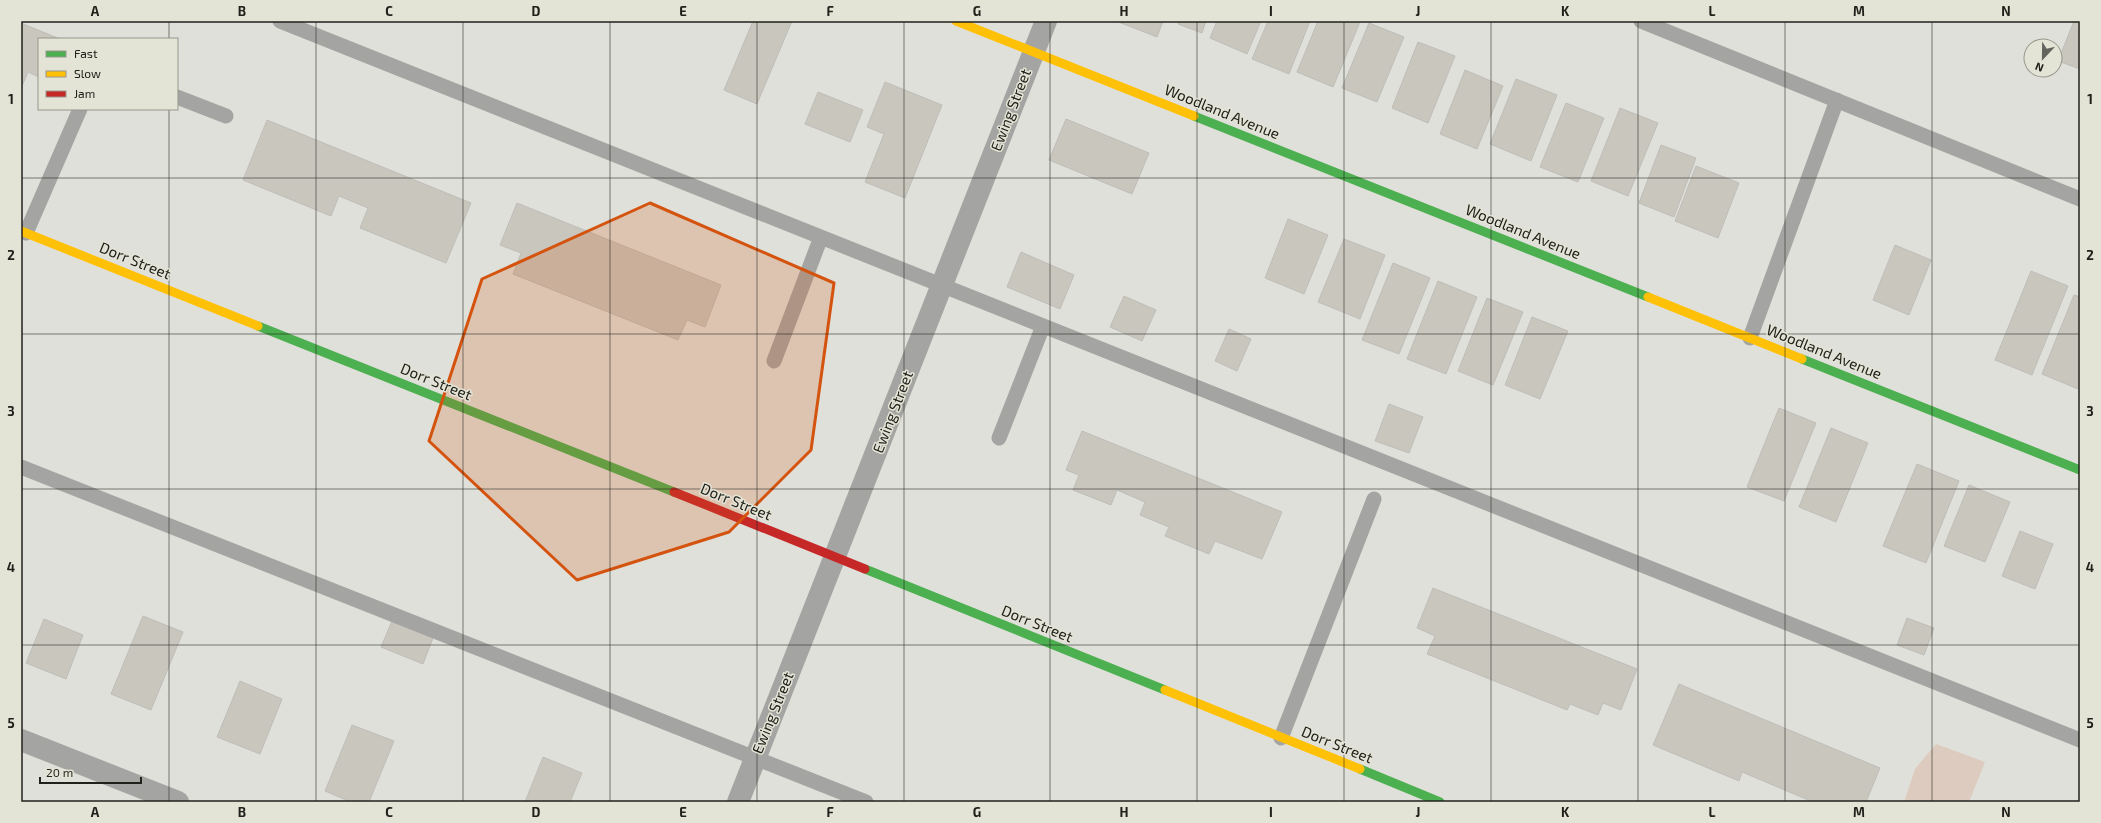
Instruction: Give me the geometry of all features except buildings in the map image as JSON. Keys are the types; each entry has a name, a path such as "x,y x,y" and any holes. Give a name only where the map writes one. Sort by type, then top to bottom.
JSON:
{"main road":[{"name":"Woodland Avenue","path":"956,21 2080,470"},
{"name":"Dorr Street","path":"23,236 836,557 1440,802"}],"street":[{"name":"Ewing Street","path":"738,802 836,557 1046,21"},
{"path":"21,740 178,802"}],"lane":[{"path":"280,21 2080,740"},
{"path":"1641,21 2080,199"},
{"path":"178,97 226,116"},
{"path":"1750,338 1837,100"},
{"path":"23,236 80,110"},
{"path":"774,361 821,238"},
{"path":"999,438 1043,326"},
{"path":"21,467 866,802"},
{"path":"1281,738 1374,499"}],"highlighted area":[{"path":"650,203 834,283 811,450 729,532 577,580 429,441 482,279"}],"shaded area":[{"path":"1936,744 1985,762 1969,802 1904,802 1915,769"}],"traffic: fast":[{"path":"1194,116 1648,297"},
{"path":"258,326 674,492"},
{"path":"1802,359 2080,470"},
{"path":"865,569 1165,690"},
{"path":"1360,769 1440,802"}],"traffic: slow":[{"path":"956,21 1194,116"},
{"path":"21,231 258,326"},
{"path":"1648,297 1802,359"},
{"path":"1165,690 1360,769"}],"traffic: jam":[{"path":"674,492 865,569"}]}
